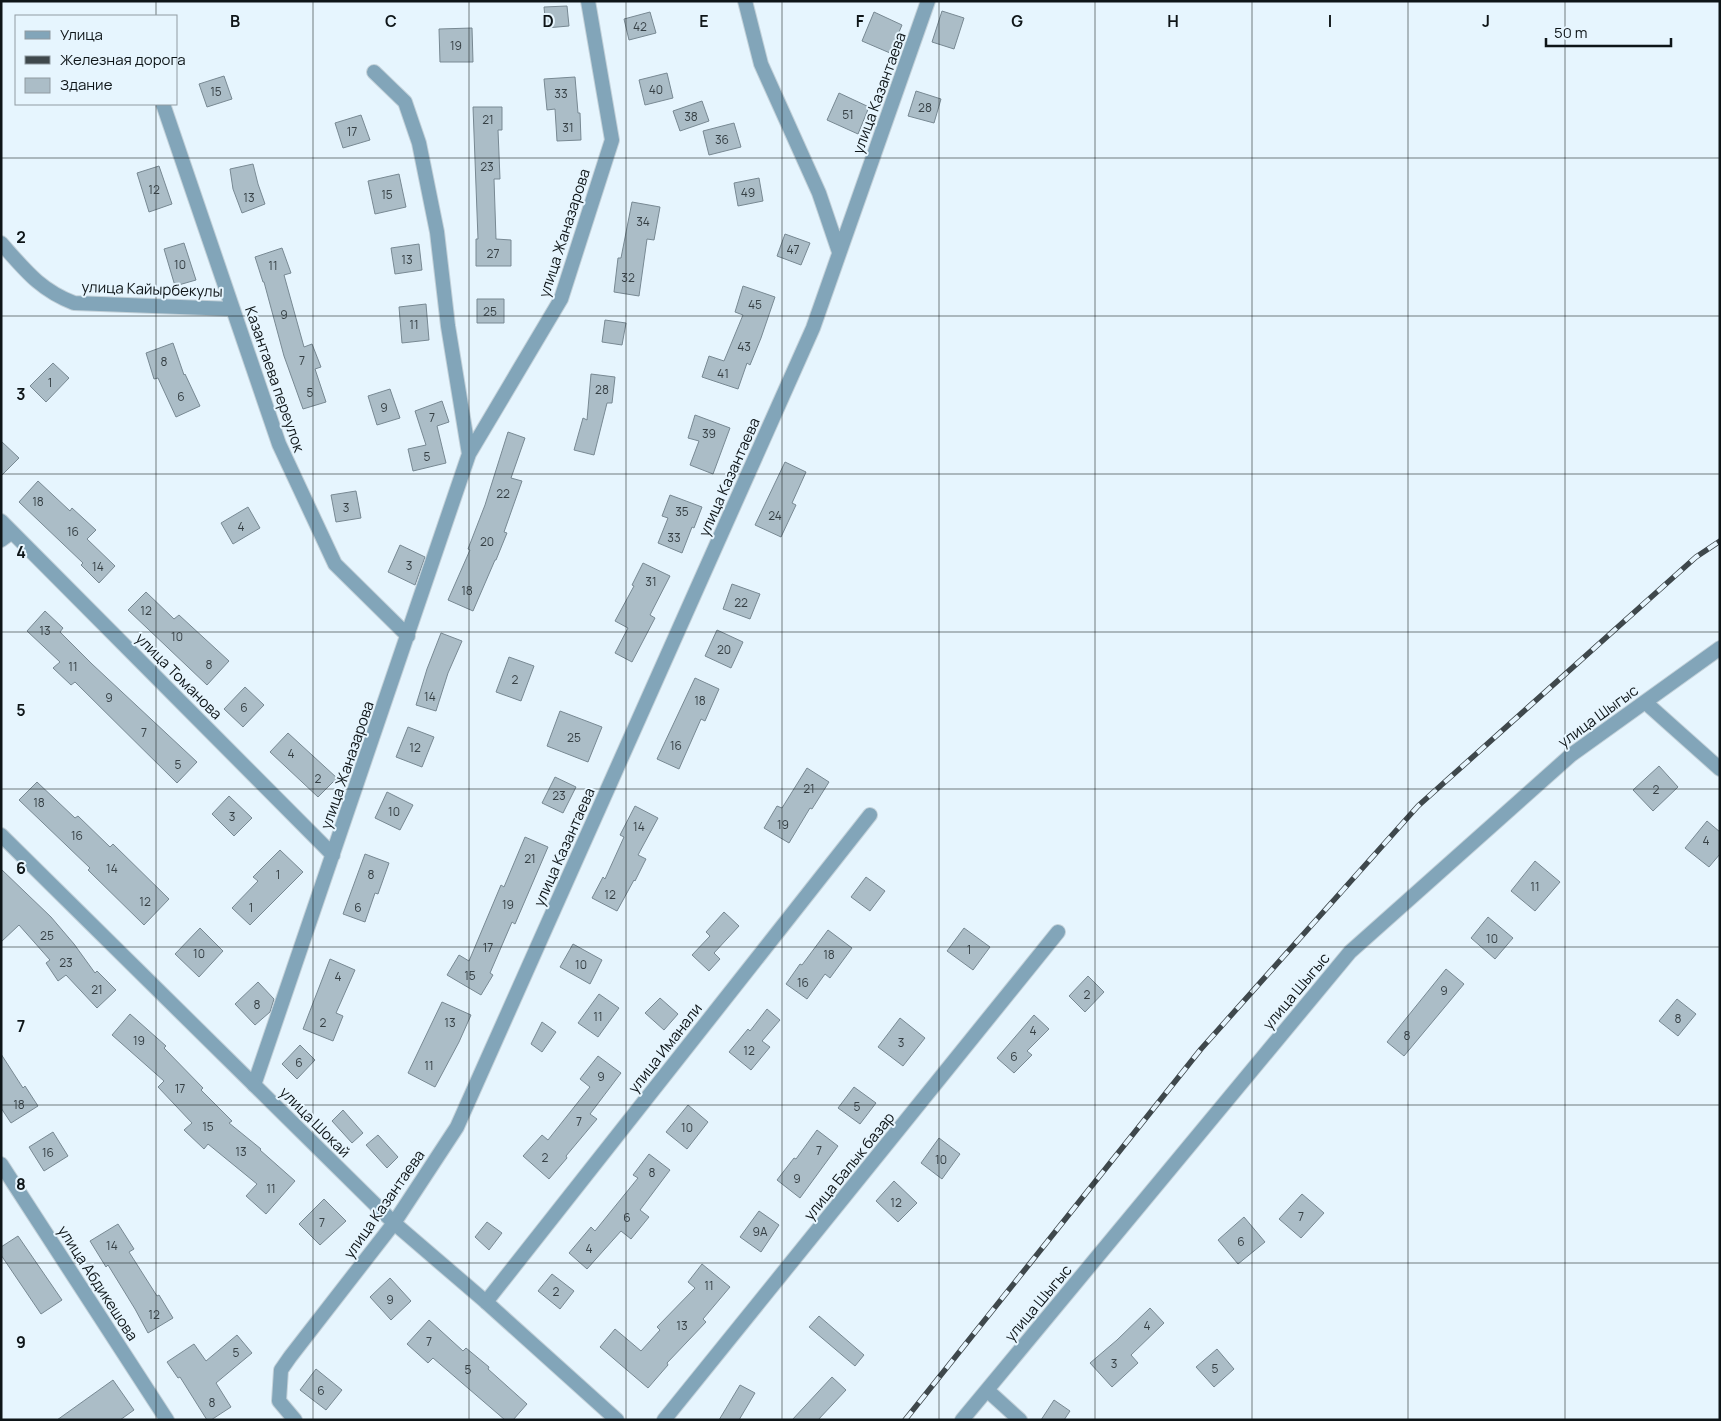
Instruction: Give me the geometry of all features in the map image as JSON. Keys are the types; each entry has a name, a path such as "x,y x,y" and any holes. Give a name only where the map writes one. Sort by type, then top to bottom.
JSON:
{"street":[{"name":"улица Жаназарова","path":"254,1085 470,454 561,300 612,140 588,1"},
{"path":"745,1 762,64 819,193 840,252"},
{"name":"улица Казантаева","path":"295,1420 279,1400 281,1370 394,1223 457,1127 812,328 928,1"},
{"name":"улица Жаназарова","path":"374,72 405,102 419,143 437,232 448,326 470,454"},
{"name":"Казантаева переулок","path":"163,105 279,444 334,564 408,636"},
{"name":"улица Кайырбекулы","path":"1,243 37,283 57,296 74,303 233,309"},
{"name":"улица Томанова","path":"1,521 7,536 333,855"},
{"name":"улица Шыгыс","path":"962,1420 1350,952 1571,755 1720,648"},
{"path":"1645,702 1720,768"},
{"name":"улица Иманали","path":"486,1302 870,815"},
{"name":"улица Шокай","path":"1,836 394,1223 486,1302 617,1420"},
{"name":"улица Балык базар","path":"664,1420 1058,932"},
{"name":"улица Абдикешова","path":"1,1164 167,1420"},
{"path":"987,1390 1020,1420"}],"building":[{"path":"567,6 569,26 546,28 544,7"},
{"path":"942,11 964,18 954,49 932,42"},
{"path":"650,12 656,33 629,40 624,19"},
{"path":"874,12 902,25 890,53 862,41"},
{"path":"472,28 473,62 440,62 439,29"},
{"path":"667,73 673,98 645,105 639,80"},
{"path":"224,76 232,99 207,107 199,84"},
{"path":"575,77 578,113 580,113 581,140 557,141 555,109 547,110 544,79"},
{"path":"916,91 941,99 934,123 908,116"},
{"path":"839,93 869,107 858,134 827,120"},
{"path":"702,101 709,121 680,131 673,111"},
{"path":"473,107 502,107 502,130 498,130 500,179 494,179 496,239 511,240 511,266 476,266 476,239 478,239"},
{"path":"361,115 370,140 343,148 335,123"},
{"path":"734,123 741,147 709,155 703,131"},
{"path":"253,164 265,204 242,213 233,189 230,169"},
{"path":"159,166 172,204 149,212 137,173"},
{"path":"399,174 406,207 375,214 368,181"},
{"path":"759,178 763,201 738,206 734,183"},
{"path":"632,202 660,207 654,240 647,239 639,296 614,292 618,258 621,258"},
{"path":"785,234 810,243 801,265 777,256"},
{"path":"184,243 196,280 175,286 164,249"},
{"path":"419,244 422,270 395,274 391,248"},
{"path":"282,248 291,273 284,275 304,347 312,344 321,367 315,369 326,402 303,409 284,356 264,282 255,257"},
{"path":"743,286 775,297 761,338 750,365 747,363 738,389 702,377 709,356 724,361 743,315 735,312"},
{"path":"477,299 504,299 504,323 477,323"},
{"path":"426,304 429,340 402,343 399,307"},
{"path":"605,320 626,323 622,345 602,342"},
{"path":"173,343 184,375 200,406 176,417 158,378 154,379 146,353"},
{"path":"53,363 69,378 46,402 30,386"},
{"path":"591,374 615,377 612,403 607,403 594,455 574,450 583,418 587,420"},
{"path":"390,389 400,418 377,425 368,396"},
{"path":"442,401 449,422 437,426 446,463 413,471 408,449 426,445 415,411"},
{"path":"695,415 730,428 713,474 690,465 699,441 688,438"},
{"path":"508,432 525,438 511,478 522,481 504,532 507,533 473,611 448,600 470,550 468,549 485,505"},
{"path":"1,441 19,458 1,476"},
{"path":"785,462 806,472 792,503 796,505 781,537 755,525"},
{"path":"38,481 70,511 72,508 96,530 87,539 115,566 99,583 81,565 83,563 19,502"},
{"path":"356,491 361,518 336,522 331,495"},
{"path":"670,495 702,507 682,553 658,543 668,518 662,516"},
{"path":"248,507 260,528 233,544 221,523"},
{"path":"400,545 425,557 415,585 388,572"},
{"path":"643,563 670,576 650,615 655,618 632,662 615,653 628,628 615,621 634,586 632,585"},
{"path":"732,584 760,594 750,619 723,609"},
{"path":"146,592 174,619 179,615 229,661 207,685 128,610"},
{"path":"45,611 63,628 60,632 92,664 197,762 177,783 75,682 71,685 53,668 60,662 27,631"},
{"path":"717,630 743,642 731,668 705,656"},
{"path":"441,633 462,641 448,673 436,711 416,705"},
{"path":"509,657 534,666 521,701 496,692"},
{"path":"695,678 719,689 705,721 701,719 679,769 657,759"},
{"path":"245,687 264,705 243,727 224,709"},
{"path":"560,711 602,727 588,762 547,746"},
{"path":"408,727 434,737 422,767 396,757"},
{"path":"288,733 337,778 318,797 270,752"},
{"path":"1659,766 1678,787 1653,811 1633,790"},
{"path":"807,768 829,782 812,809 810,808 789,843 764,828 777,806 782,808"},
{"path":"555,777 576,787 563,813 542,803"},
{"path":"37,782 75,818 78,816 110,847 113,844 169,899 144,925 88,870 90,868 19,800"},
{"path":"387,792 413,805 400,830 375,818"},
{"path":"229,796 252,818 234,836 212,814"},
{"path":"635,806 658,818 638,855 646,859 617,911 592,898 603,877 605,879 624,837 620,835"},
{"path":"1707,821 1720,832 1720,854 1709,867 1685,848"},
{"path":"525,837 548,847 515,924 512,922 490,973 493,975 481,995 447,975 459,955 469,961 501,885 504,887"},
{"path":"280,850 303,872 250,925 232,908 258,881 253,877"},
{"path":"365,854 389,863 378,894 375,893 365,922 343,914"},
{"path":"1535,861 1560,882 1535,911 1511,891"},
{"path":"1,869 51,917 95,973 97,971 116,990 97,1008 66,975 58,981 46,963 50,960 19,925 1,942"},
{"path":"866,877 885,891 870,911 851,897"},
{"path":"724,912 739,926 714,953 720,959 709,971 692,955 710,936 706,932"},
{"path":"1488,917 1513,938 1495,959 1471,938"},
{"path":"200,928 223,951 199,977 175,954"},
{"path":"964,928 990,947 973,970 947,951"},
{"path":"828,930 852,948 830,978 825,974 807,999 786,984"},
{"path":"573,944 602,960 590,984 560,967"},
{"path":"330,959 355,970 336,1013 343,1016 333,1041 303,1029"},
{"path":"1446,969 1464,984 1404,1056 1387,1042"},
{"path":"1088,976 1104,992 1085,1012 1069,996"},
{"path":"258,982 274,999 270,1012 255,1025 235,1004"},
{"path":"599,994 619,1008 598,1037 578,1023"},
{"path":"660,998 678,1014 664,1030 645,1013"},
{"path":"1677,999 1696,1014 1678,1036 1659,1021"},
{"path":"442,1002 471,1015 435,1087 408,1073"},
{"path":"767,1009 780,1020 762,1041 770,1047 751,1070 729,1052 748,1029 750,1031"},
{"path":"130,1014 166,1046 164,1048 203,1088 201,1090 232,1121 229,1123 261,1149 295,1181 266,1214 246,1196 257,1184 208,1144 204,1149 184,1130 192,1123 158,1087 164,1081 112,1035"},
{"path":"1034,1015 1049,1029 1027,1051 1032,1055 1014,1073 997,1058"},
{"path":"900,1018 925,1038 903,1066 878,1047"},
{"path":"542,1022 556,1032 542,1052 531,1044"},
{"path":"300,1045 315,1060 297,1079 282,1064"},
{"path":"1,1054 23,1088 25,1086 38,1106 11,1123 1,1108"},
{"path":"598,1056 621,1073 590,1114 597,1119 549,1179 523,1156 542,1135 548,1140 590,1087 580,1079"},
{"path":"854,1087 876,1103 860,1124 838,1108"},
{"path":"688,1105 708,1122 687,1149 666,1132"},
{"path":"343,1110 363,1133 352,1143 332,1121"},
{"path":"817,1130 838,1146 800,1198 777,1180 794,1158 796,1159"},
{"path":"53,1132 68,1156 44,1171 29,1147"},
{"path":"378,1135 398,1157 387,1168 366,1145"},
{"path":"939,1138 960,1154 942,1179 921,1163"},
{"path":"649,1154 670,1170 640,1210 649,1217 631,1239 621,1231 587,1269 569,1253 591,1227 595,1231 638,1178 633,1175"},
{"path":"894,1181 917,1203 898,1222 876,1201"},
{"path":"1302,1194 1324,1213 1301,1238 1279,1219"},
{"path":"324,1199 346,1221 320,1245 299,1224"},
{"path":"759,1211 779,1225 761,1252 740,1237"},
{"path":"1244,1217 1265,1242 1238,1264 1218,1240"},
{"path":"487,1222 502,1233 489,1250 475,1237"},
{"path":"118,1224 134,1249 129,1252 173,1318 148,1333 108,1265 106,1267 90,1241"},
{"path":"18,1236 62,1300 41,1314 1,1255 1,1247"},
{"path":"702,1264 730,1287 703,1319 706,1322 667,1363 668,1365 648,1388 600,1347 615,1329 641,1351 660,1330 657,1327 695,1288 688,1282"},
{"path":"552,1274 574,1291 560,1309 538,1291"},
{"path":"390,1278 411,1301 391,1320 370,1297"},
{"path":"1150,1308 1164,1323 1131,1355 1138,1363 1112,1387 1090,1363"},
{"path":"819,1316 864,1355 855,1366 809,1327"},
{"path":"429,1320 463,1351 466,1348 489,1367 488,1369 527,1404 513,1420 505,1420 433,1358 428,1363 407,1344"},
{"path":"237,1335 252,1353 216,1383 231,1407 211,1420 207,1420 180,1377 178,1378 167,1362 194,1344 206,1361"},
{"path":"1217,1349 1234,1369 1214,1387 1196,1367"},
{"path":"316,1369 342,1390 326,1410 300,1390"},
{"path":"832,1377 846,1390 818,1420 792,1420"},
{"path":"113,1380 134,1410 120,1420 57,1420"},
{"path":"740,1385 755,1393 739,1420 719,1420"},
{"path":"1054,1400 1070,1411 1064,1420 1041,1420"}],"railway":[{"path":"905,1420 1201,1049 1418,806 1696,557 1720,541"}]}
